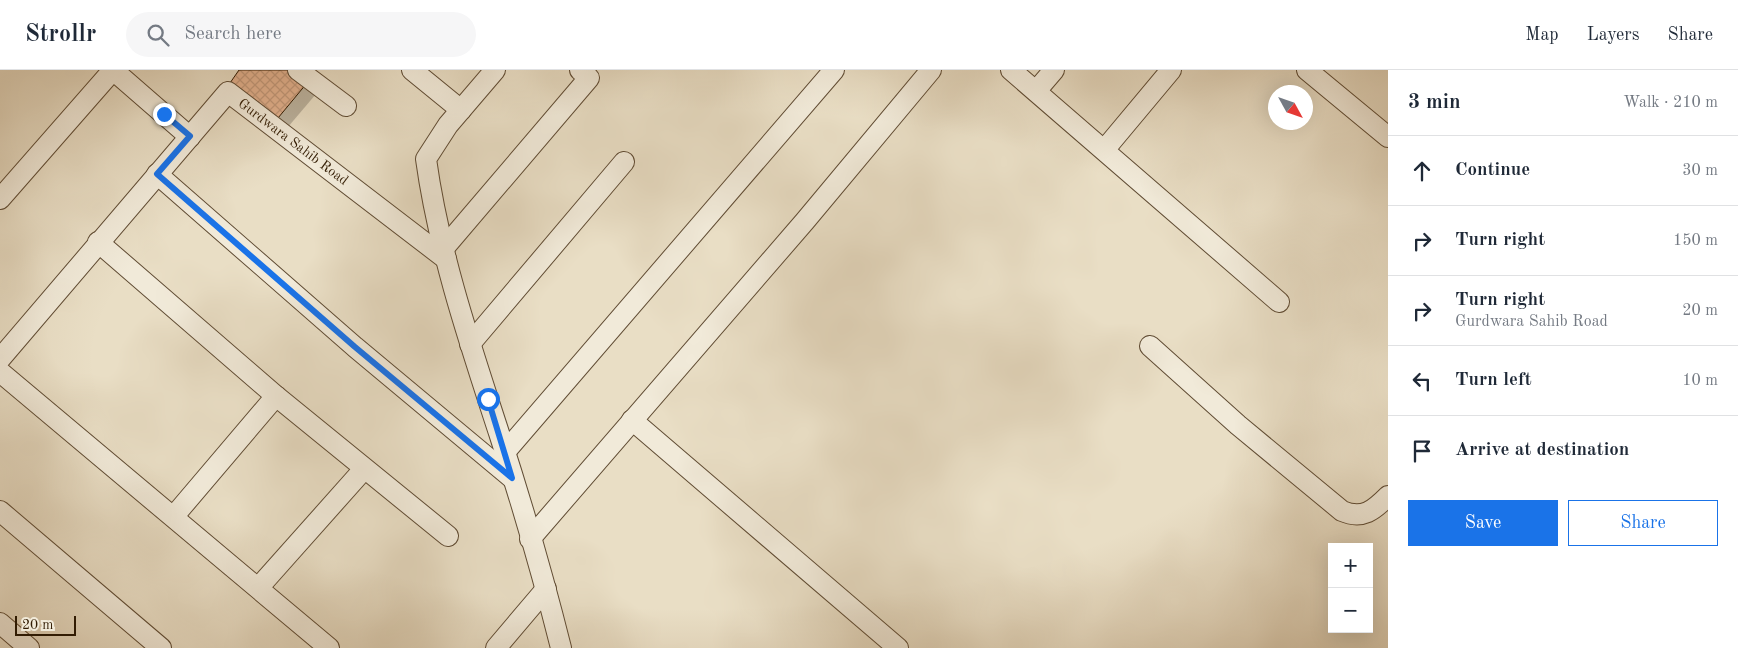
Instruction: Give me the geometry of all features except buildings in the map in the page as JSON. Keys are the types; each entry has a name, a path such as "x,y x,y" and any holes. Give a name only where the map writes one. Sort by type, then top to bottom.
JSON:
{"street":[{"path":"0,198 113,70 190,136"},
{"path":"298,70 346,106"},
{"path":"412,70 461,110"},
{"path":"495,70 448,125 426,159 445,254 470,344 546,589 561,648"},
{"path":"445,254 589,78 580,70"},
{"path":"505,452 834,70"},
{"path":"530,538 805,221 931,70"},
{"path":"1011,70 1105,149 1176,214 1279,302"},
{"path":"1036,91 1054,70"},
{"path":"1105,149 1171,70"},
{"path":"1307,70 1388,137"},
{"name":"Gurdwara Sahib Road","path":"0,359 228,92 445,254"},
{"path":"470,344 624,162"},
{"path":"157,174 355,347 512,478"},
{"path":"98,242 276,396 448,536"},
{"path":"1150,346 1238,424 1342,511 1360,515 1373,510 1388,496"},
{"path":"0,372 259,587 329,648"},
{"path":"174,516 276,396"},
{"path":"632,420 898,648"},
{"path":"259,587 364,468"},
{"path":"0,511 161,648"},
{"path":"496,648 546,589"},
{"path":"0,624 29,648"}],"route":[{"path":"164,114 190,136 157,174 355,347 512,478 488,399"}]}
